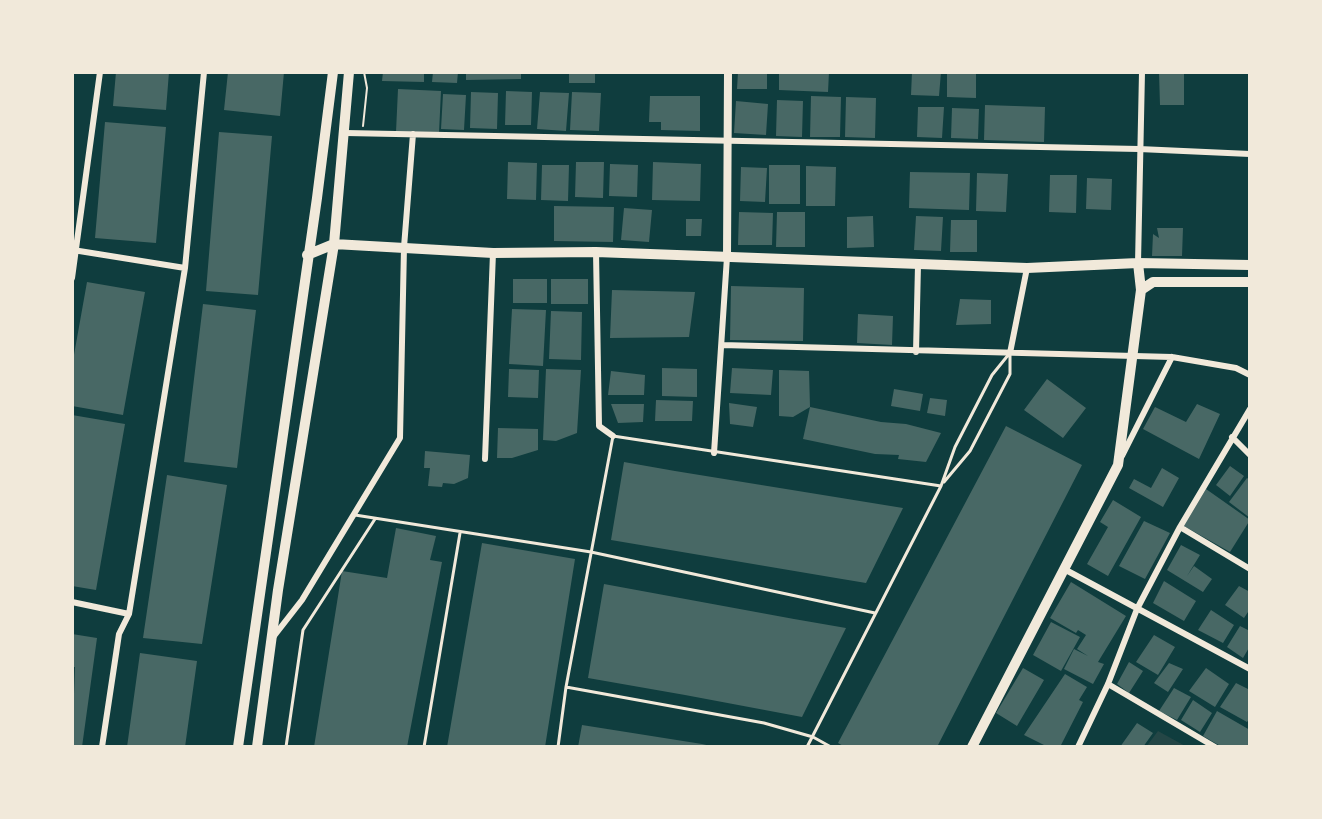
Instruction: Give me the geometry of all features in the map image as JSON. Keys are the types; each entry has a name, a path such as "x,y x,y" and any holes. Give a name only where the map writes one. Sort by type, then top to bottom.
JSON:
{"main road":[{"path":"238,747 333,72"},
{"path":"257,747 271,640 334,244 346,133 349,72"},
{"path":"307,255 334,244 493,253 597,252 1027,268 1138,263 1250,265"},
{"path":"972,747 1118,465 1141,290 1138,263"},
{"path":"1141,290 1153,282 1250,282"}],"street":[{"path":"72,278 100,72"},
{"path":"102,747 119,634 129,614 185,268 204,72"},
{"path":"714,453 727,257 726,141 729,72"},
{"path":"1138,263 1142,72"},
{"path":"346,133 1139,149 1250,154"},
{"path":"271,640 302,600 400,438 404,247 413,134"},
{"path":"74,250 185,268"},
{"path":"597,252 600,426 613,436"},
{"path":"485,459 493,253"},
{"path":"916,352 918,264"},
{"path":"1010,352 1027,268"},
{"path":"722,345 916,352 1010,352 1172,357 1236,368 1250,375"},
{"path":"1118,465 1172,357"},
{"path":"1078,747 1107,684 1137,609 1180,527 1250,409"},
{"path":"1232,437 1250,455"},
{"path":"1180,527 1250,569"},
{"path":"1064,569 1250,669"},
{"path":"72,602 129,614"},
{"path":"1107,684 1215,747"}],"lane":[{"path":"941,486 970,451 1010,374 1010,352"},
{"path":"807,747 941,486 955,447 981,396 992,375 1010,352"},
{"path":"558,747 566,687 613,436 941,486"},
{"path":"354,514 591,552 874,613"},
{"path":"285,747 303,630 375,519"},
{"path":"424,747 460,532"},
{"path":"566,687 764,723 813,737 831,747"}],"path":[{"path":"362,133 367,88 364,72"}],"shaded area":[{"path":"1158,731 1187,747 1146,747"}],"building":[{"path":"116,72 169,72 166,110 113,106"},
{"path":"228,72 284,72 280,116 224,110"},
{"path":"383,72 424,72 424,82 382,81"},
{"path":"433,72 458,72 457,83 432,82"},
{"path":"466,72 521,72 521,79 466,80"},
{"path":"569,72 595,72 595,83 569,83"},
{"path":"738,72 767,72 767,89 737,89"},
{"path":"779,72 829,72 828,92 779,90"},
{"path":"912,72 941,72 939,96 911,95"},
{"path":"947,72 976,72 976,98 947,97"},
{"path":"1159,72 1184,72 1184,105 1160,105"},
{"path":"398,89 441,91 439,133 396,132"},
{"path":"506,91 532,92 531,125 505,125"},
{"path":"471,92 498,93 497,129 470,128"},
{"path":"540,92 569,93 566,131 537,129"},
{"path":"572,92 601,93 599,131 570,130"},
{"path":"443,94 466,95 464,130 441,129"},
{"path":"650,96 700,96 700,131 661,130 661,122 649,122"},
{"path":"811,96 841,97 840,137 810,137"},
{"path":"846,97 876,98 875,138 845,137"},
{"path":"777,100 803,101 802,137 776,136"},
{"path":"736,101 768,104 766,135 734,133"},
{"path":"985,105 1045,107 1044,142 984,140"},
{"path":"918,107 944,107 942,138 917,137"},
{"path":"952,108 979,109 978,139 951,138"},
{"path":"105,122 166,127 156,243 95,238"},
{"path":"219,132 272,136 258,295 206,291"},
{"path":"508,162 537,163 536,200 507,199"},
{"path":"576,162 604,162 603,198 575,197"},
{"path":"653,162 701,164 700,201 652,200"},
{"path":"610,164 638,165 637,197 609,196"},
{"path":"542,165 569,165 568,201 541,200"},
{"path":"769,165 800,165 800,204 769,204"},
{"path":"806,166 836,167 835,206 806,206"},
{"path":"741,167 767,168 765,202 740,201"},
{"path":"910,172 970,173 969,210 909,208"},
{"path":"977,173 1008,174 1006,212 976,211"},
{"path":"1050,175 1077,175 1076,213 1049,212"},
{"path":"1087,178 1112,179 1111,210 1086,209"},
{"path":"554,206 614,207 613,242 554,241"},
{"path":"624,208 652,210 649,242 621,240"},
{"path":"739,212 773,213 772,245 738,245"},
{"path":"777,212 805,212 805,247 776,247"},
{"path":"873,216 874,247 847,248 847,217"},
{"path":"916,216 943,217 941,251 914,250"},
{"path":"686,219 702,219 701,236 686,236"},
{"path":"951,220 977,220 977,252 950,252"},
{"path":"1157,228 1183,228 1182,256 1152,256 1153,234 1159,238"},
{"path":"513,279 547,279 547,303 513,303"},
{"path":"551,279 588,279 588,304 551,304"},
{"path":"87,282 145,292 123,415 72,406 72,366"},
{"path":"731,286 804,288 803,341 730,340"},
{"path":"612,290 695,292 689,337 610,338"},
{"path":"960,299 991,300 991,324 956,325"},
{"path":"203,304 256,310 237,468 184,462"},
{"path":"512,309 546,310 543,366 509,364"},
{"path":"551,311 582,312 581,360 549,359"},
{"path":"858,314 893,316 892,345 857,343"},
{"path":"662,368 697,369 697,397 662,396"},
{"path":"732,368 773,370 771,395 730,393"},
{"path":"509,369 539,370 538,398 508,397"},
{"path":"546,369 581,370 577,433 556,441 543,440"},
{"path":"779,370 809,371 810,407 793,417 779,416"},
{"path":"611,371 645,375 644,395 608,395"},
{"path":"1047,379 1086,408 1063,438 1024,410"},
{"path":"894,389 923,394 920,411 891,406"},
{"path":"930,398 947,400 945,416 927,413"},
{"path":"656,400 693,401 692,421 655,421"},
{"path":"729,403 757,407 753,427 730,424"},
{"path":"611,404 644,404 643,422 618,423"},
{"path":"1197,404 1220,414 1199,459 1143,429 1155,407 1186,422"},
{"path":"810,407 881,422 906,424 941,433 926,462 898,459 899,455 875,454 803,439"},
{"path":"72,415 125,424 96,590 72,586"},
{"path":"1006,426 1082,465 937,747 845,747 838,743"},
{"path":"498,428 538,429 538,450 512,458 497,458"},
{"path":"425,451 470,455 468,478 454,484 443,483 442,487 428,486 430,468 424,468"},
{"path":"624,462 903,508 866,583 611,540"},
{"path":"1230,466 1244,476 1230,496 1216,485"},
{"path":"1162,468 1179,478 1163,507 1129,488 1134,479 1151,488"},
{"path":"167,475 227,485 202,644 143,638"},
{"path":"1247,478 1250,480 1250,518 1229,502"},
{"path":"1206,489 1250,520 1230,552 1184,526"},
{"path":"1113,500 1141,517 1108,576 1087,564 1108,527 1100,522"},
{"path":"1144,521 1170,533 1145,579 1119,566"},
{"path":"396,528 436,536 430,560 442,562 407,747 314,747 342,571 387,578"},
{"path":"482,543 575,559 545,747 447,747"},
{"path":"1181,545 1200,555 1187,576 1194,566 1212,579 1203,592 1167,570"},
{"path":"1164,581 1196,601 1184,621 1153,603"},
{"path":"1071,582 1126,616 1098,662 1104,664 1093,684 1064,669 1074,649 1088,656 1077,649 1086,635 1078,630 1076,633 1050,618"},
{"path":"604,584 846,628 802,717 588,678"},
{"path":"1239,586 1250,592 1250,609 1244,618 1225,605"},
{"path":"1211,610 1234,625 1223,643 1198,630"},
{"path":"1051,622 1080,637 1061,671 1033,655"},
{"path":"1240,626 1250,631 1250,646 1243,658 1227,647"},
{"path":"72,634 97,638 82,747 72,747 75,667 72,667"},
{"path":"1154,635 1175,647 1158,675 1136,662"},
{"path":"140,653 197,661 185,747 127,747"},
{"path":"1129,662 1143,671 1129,693 1117,684"},
{"path":"1169,663 1183,669 1168,692 1154,683"},
{"path":"1023,668 1044,680 1017,726 996,713"},
{"path":"1206,668 1229,684 1215,707 1189,691"},
{"path":"1065,674 1087,687 1079,700 1083,702 1060,747 1048,747 1024,735"},
{"path":"1236,683 1250,690 1250,718 1247,722 1220,707"},
{"path":"1174,688 1191,697 1177,720 1159,711"},
{"path":"1193,700 1212,713 1200,732 1181,720"},
{"path":"1217,711 1250,730 1250,747 1222,747 1203,736"},
{"path":"1137,723 1153,733 1143,747 1120,747"},
{"path":"582,725 702,744 715,747 578,747"}]}
